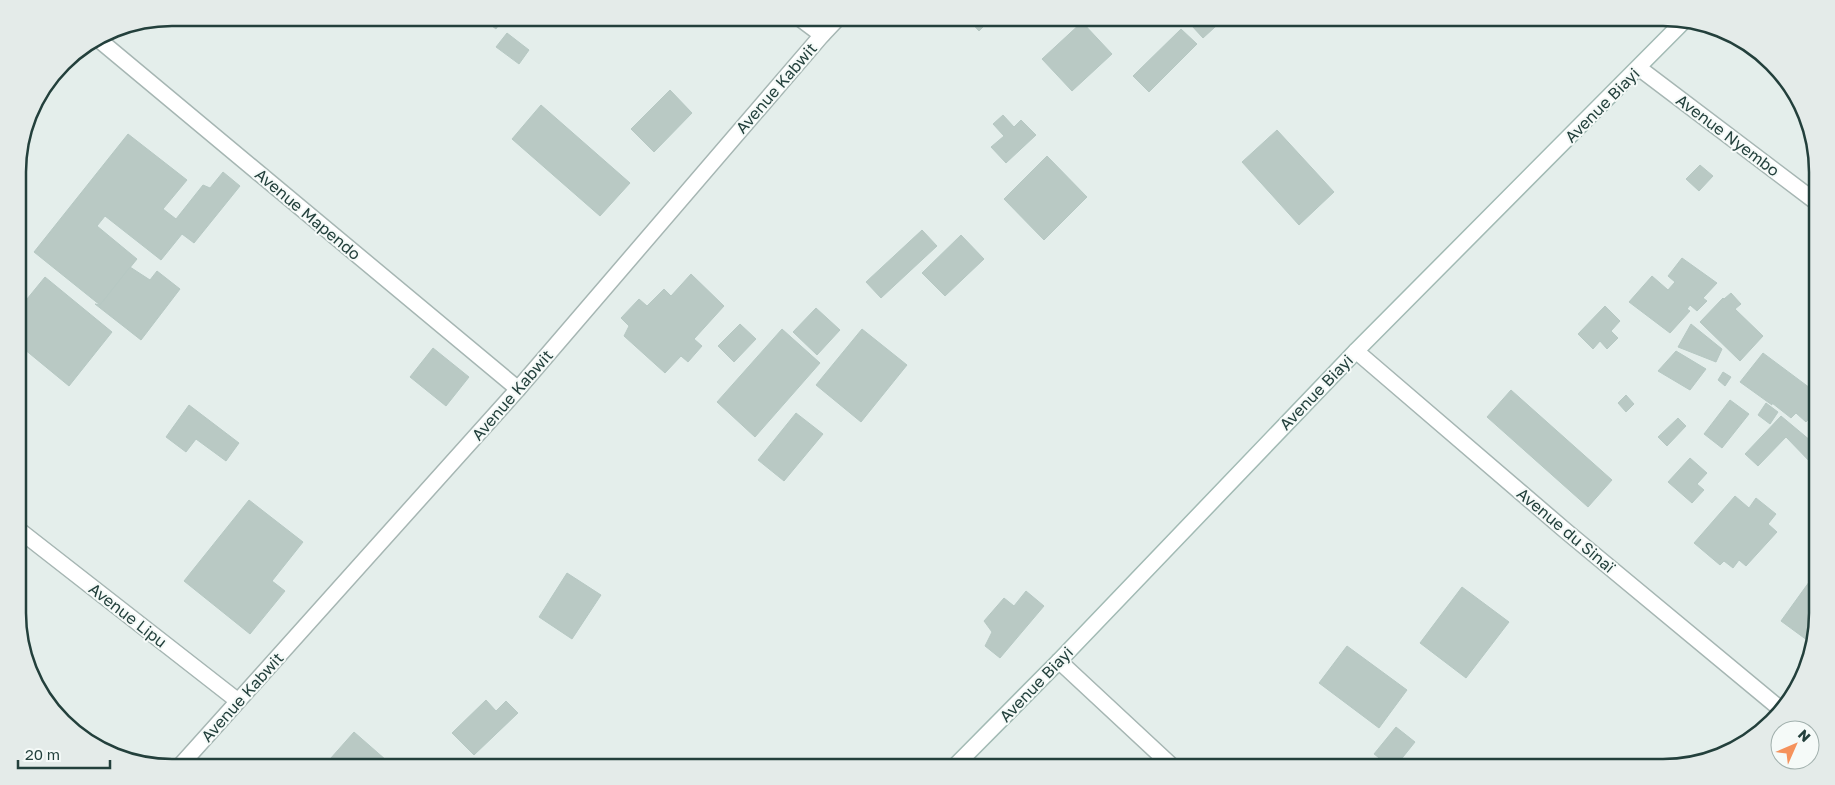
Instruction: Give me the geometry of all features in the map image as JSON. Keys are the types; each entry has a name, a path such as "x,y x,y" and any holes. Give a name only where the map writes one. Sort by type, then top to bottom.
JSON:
{"street":[{"path":"809,26 822,35"},
{"name":"Avenue Kabwit","path":"187,759 518,389 831,26"},
{"name":"Avenue Biayi","path":"962,758 1059,661 1356,351 1678,28"},
{"name":"Avenue Mapendo","path":"104,44 518,389"},
{"name":"Avenue Nyembo","path":"1639,68 1809,197"},
{"name":"Avenue du Sinaï","path":"1356,351 1567,532 1775,705"},
{"name":"Avenue Lipu","path":"26,536 238,701"},
{"path":"1059,661 1164,758"}],"building":[{"path":"974,26 984,26 979,31"},
{"path":"1078,26 1086,26 1112,54 1072,91 1042,59"},
{"path":"1192,26 1216,26 1203,38"},
{"path":"1181,29 1197,44 1149,92 1133,76"},
{"path":"507,33 529,50 519,64 496,47"},
{"path":"670,90 692,113 654,152 631,129"},
{"path":"541,105 630,183 600,216 512,139"},
{"path":"1003,115 1014,127 1021,120 1036,135 1006,163 991,147 1004,136 993,124"},
{"path":"1277,130 1334,192 1299,225 1242,162"},
{"path":"128,134 187,180 163,209 176,219 203,185 210,188 223,172 240,186 194,243 182,234 161,260 105,216 97,226 137,259 100,305 34,252"},
{"path":"1047,156 1087,197 1044,240 1004,199"},
{"path":"1700,165 1713,176 1699,191 1686,179"},
{"path":"922,230 937,246 881,298 866,282"},
{"path":"961,235 984,259 945,296 922,273"},
{"path":"1682,258 1717,283 1703,298 1707,301 1697,311 1690,305 1687,309 1690,311 1670,333 1629,302 1652,276 1668,290 1675,282 1668,276"},
{"path":"130,267 150,280 157,271 180,289 141,340 95,304 100,305"},
{"path":"691,274 724,306 694,339 702,346 688,362 681,356 665,373 624,336 629,326 621,318 639,299 647,306 664,289 671,296"},
{"path":"45,277 112,332 69,386 27,351 27,299"},
{"path":"1731,293 1741,304 1735,309 1763,336 1740,361 1700,322 1723,298"},
{"path":"1605,306 1620,321 1611,331 1618,338 1607,349 1600,341 1593,349 1578,334"},
{"path":"816,308 840,330 817,355 793,332"},
{"path":"740,324 756,339 734,362 718,346"},
{"path":"1691,324 1722,349 1716,362 1678,347"},
{"path":"782,329 820,363 755,437 717,402"},
{"path":"862,329 907,365 861,422 816,385"},
{"path":"433,348 469,377 446,406 410,377"},
{"path":"1676,351 1706,369 1690,390 1658,371"},
{"path":"1763,353 1809,387 1809,419 1806,422 1796,413 1791,418 1740,382"},
{"path":"1723,372 1731,377 1725,386 1718,380"},
{"path":"1511,390 1612,480 1588,507 1487,417"},
{"path":"1626,395 1634,404 1626,412 1618,403"},
{"path":"1730,400 1749,414 1722,448 1704,434"},
{"path":"1766,403 1778,412 1770,424 1758,415"},
{"path":"189,405 239,443 226,461 196,439 186,452 166,437"},
{"path":"796,413 823,434 784,481 758,460"},
{"path":"1781,416 1809,439 1809,461 1786,437 1758,466 1745,454"},
{"path":"1678,418 1686,426 1667,446 1658,437"},
{"path":"1690,458 1707,473 1697,484 1704,490 1692,503 1668,482"},
{"path":"1735,496 1749,508 1756,498 1776,514 1768,524 1777,532 1746,566 1739,560 1733,568 1724,561 1720,565 1694,543"},
{"path":"249,500 303,542 272,581 285,591 250,634 184,581"},
{"path":"567,573 601,595 572,639 539,617"},
{"path":"1809,582 1806,639 1781,621"},
{"path":"1462,587 1509,622 1466,678 1420,643"},
{"path":"1026,591 1044,606 1000,658 985,646 992,632 984,621 1004,598 1014,606"},
{"path":"1347,646 1407,690 1379,728 1319,683"},
{"path":"486,700 496,711 506,701 518,713 474,755 452,733"},
{"path":"1396,727 1415,742 1402,758 1379,758 1374,754"},
{"path":"354,732 385,759 330,759"}]}
